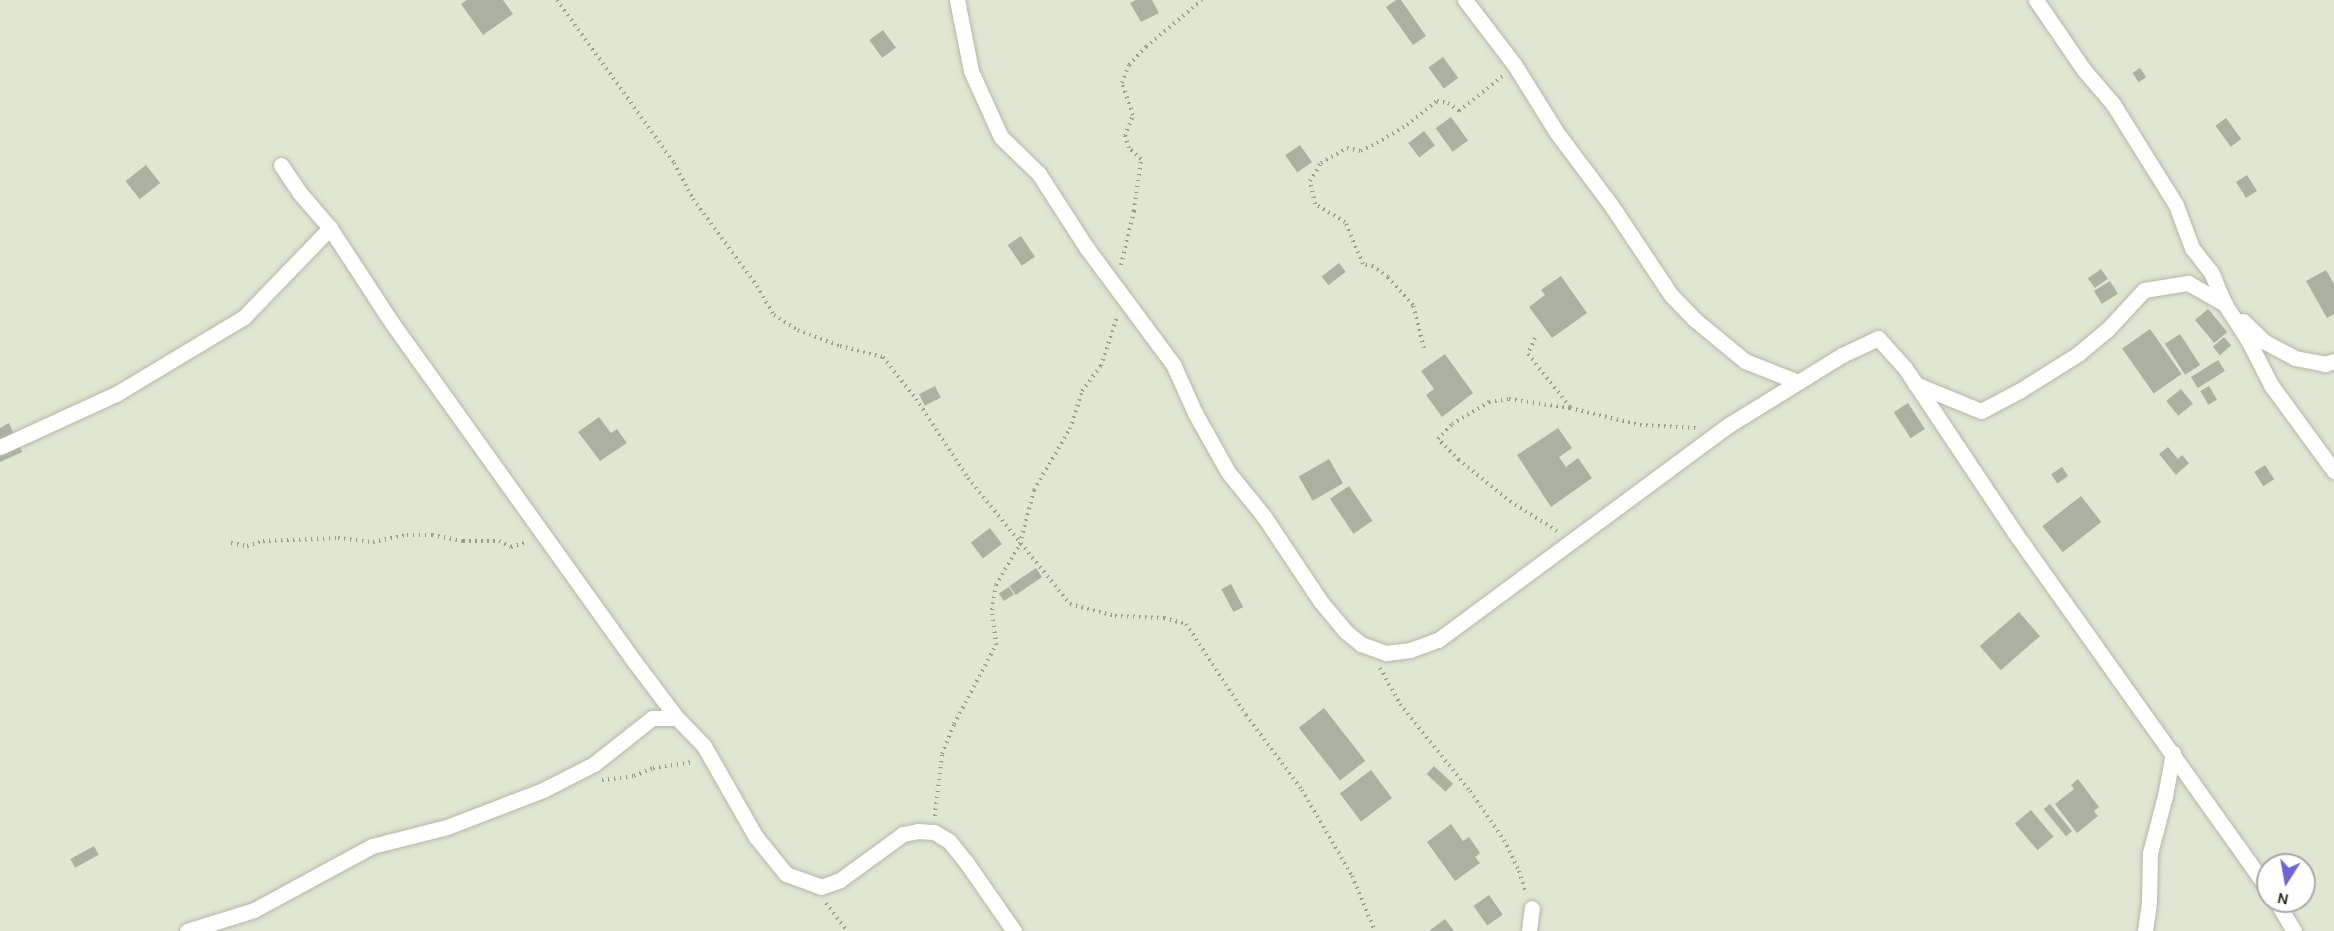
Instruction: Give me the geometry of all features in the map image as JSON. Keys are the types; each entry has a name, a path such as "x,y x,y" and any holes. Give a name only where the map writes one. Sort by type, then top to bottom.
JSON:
{"street":[{"path":"957,0 971,70 1001,137 1039,174 1086,248 1173,364 1195,413 1228,472 1263,515 1327,609 1345,631 1361,644 1374,651 1398,652 1438,640 1727,426 1842,355 1878,338 1915,384 2015,533 2256,872"},
{"path":"1466,0 1514,64 1557,133 1611,205 1671,295 1694,319 1745,361 1798,382"},
{"path":"2036,0 2084,70 2113,104 2176,206 2192,248 2211,272 2224,303 2248,340 2271,385 2334,471"},
{"path":"281,165 299,192 330,228 392,323 677,718 704,746 771,857 786,874 821,887 840,880 903,834 934,832 949,841 1014,931"},
{"path":"0,447 116,394 244,317 330,228"},
{"path":"1915,384 1981,411 2019,391 2078,354 2107,330 2144,290 2188,283 2224,303 2265,342 2295,358 2325,364 2334,361"},
{"path":"187,931 254,910 372,846 447,827 543,790 594,764 652,718 677,718"},
{"path":"2145,931 2149,901 2150,853 2165,796 2172,753"},
{"path":"1529,931 1532,908"},
{"path":"2283,913 2294,931"}],"path":[{"path":"557,0 674,163 693,199 757,286 774,315 798,330 840,346 883,357 916,399 968,478 1070,604 1115,616 1164,618 1186,624 1246,715 1302,790 1352,876 1375,931"},
{"path":"934,832 942,754 954,723 996,645 992,610 996,585 1020,544 1034,490 1070,429 1082,391 1101,366 1117,316 1118,290 1125,242 1134,211 1141,159 1129,148 1125,136 1133,115 1127,105 1122,83 1129,65 1146,46 1202,0"},
{"path":"1424,348 1413,305 1388,277 1373,266 1363,264 1345,222 1315,204 1310,181 1321,163 1347,148 1361,151 1377,143 1407,125 1437,101 1448,102 1459,111 1514,64"},
{"path":"1535,338 1528,354 1570,408"},
{"path":"1572,541 1511,502 1459,460 1438,439 1452,424 1489,402 1509,399 1570,408 1640,425 1687,429 1727,426"},
{"path":"231,543 247,546 263,541 338,538 373,542 407,535 432,535 463,541 499,541 511,547 525,542 550,543"},
{"path":"1374,651 1377,663 1400,704 1470,791 1504,840 1520,871 1523,889 1532,908"},
{"path":"599,780 634,776 653,768 677,763 712,760"},
{"path":"821,887 825,902 847,931"},
{"path":"840,923 841,931"}],"building":[{"path":"467,0 503,0 513,14 483,35 461,4"},
{"path":"1136,0 1152,0 1159,13 1141,22 1130,3"},
{"path":"1396,0 1401,0 1426,36 1413,45 1386,7"},
{"path":"883,30 896,48 882,58 869,40"},
{"path":"1443,57 1458,78 1444,89 1428,68"},
{"path":"2140,68 2146,77 2139,82 2133,73"},
{"path":"1451,117 1468,140 1453,152 1436,128"},
{"path":"2226,118 2241,139 2231,147 2215,126"},
{"path":"1424,131 1435,145 1419,157 1408,143"},
{"path":"1300,145 1312,162 1297,173 1285,155"},
{"path":"146,165 160,183 140,199 126,181"},
{"path":"2247,175 2257,191 2246,198 2236,182"},
{"path":"1021,236 1035,257 1022,266 1008,245"},
{"path":"1339,263 1346,272 1328,285 1322,277"},
{"path":"2101,269 2108,279 2095,288 2088,278"},
{"path":"2326,270 2334,284 2334,314 2327,318 2306,281"},
{"path":"1561,276 1587,313 1552,338 1529,307 1545,295 1541,290"},
{"path":"2110,281 2118,294 2102,304 2094,291"},
{"path":"2208,309 2227,332 2214,343 2195,320"},
{"path":"2150,329 2182,374 2154,394 2122,349"},
{"path":"2180,334 2200,365 2185,375 2165,344"},
{"path":"2224,337 2231,345 2220,355 2213,347"},
{"path":"1445,354 1473,393 1442,417 1426,395 1434,389 1421,371"},
{"path":"2218,360 2225,371 2198,388 2191,377"},
{"path":"935,386 941,398 925,406 919,394"},
{"path":"2209,386 2217,400 2208,405 2200,391"},
{"path":"2181,389 2193,404 2178,416 2166,401"},
{"path":"1908,403 1925,429 1911,438 1894,412"},
{"path":"599,417 611,433 617,429 627,443 600,461 578,432"},
{"path":"9,423 22,452 0,462 0,428"},
{"path":"1558,428 1572,448 1559,457 1566,467 1578,458 1592,478 1551,507 1517,455"},
{"path":"2168,447 2178,459 2182,455 2189,463 2176,475 2159,454"},
{"path":"1329,459 1343,483 1313,501 1299,476"},
{"path":"2265,465 2274,479 2263,486 2254,472"},
{"path":"2062,467 2068,476 2057,483 2051,474"},
{"path":"1349,486 1372,521 1353,534 1330,499"},
{"path":"2081,496 2101,522 2063,552 2042,526"},
{"path":"990,528 1002,544 983,558 971,542"},
{"path":"1036,568 1042,577 1016,595 1009,586"},
{"path":"1231,584 1243,607 1233,612 1221,589"},
{"path":"1009,587 1014,595 1004,601 999,593"},
{"path":"2019,612 2040,636 2001,670 1980,646"},
{"path":"1324,708 1365,761 1340,780 1299,728"},
{"path":"1434,766 1453,784 1446,792 1426,774"},
{"path":"1371,770 1392,798 1361,821 1340,793"},
{"path":"2078,779 2099,807 2094,811 2098,816 2077,833 2055,804 2074,789 2071,785"},
{"path":"2050,804 2072,831 2066,836 2044,809"},
{"path":"2031,810 2053,837 2037,850 2015,823"},
{"path":"1451,824 1463,841 1469,837 1480,853 1475,857 1480,863 1455,881 1427,842"},
{"path":"94,846 99,855 75,868 70,859"},
{"path":"1489,895 1503,915 1487,926 1473,906"},
{"path":"1445,919 1454,931 1429,931"}]}
